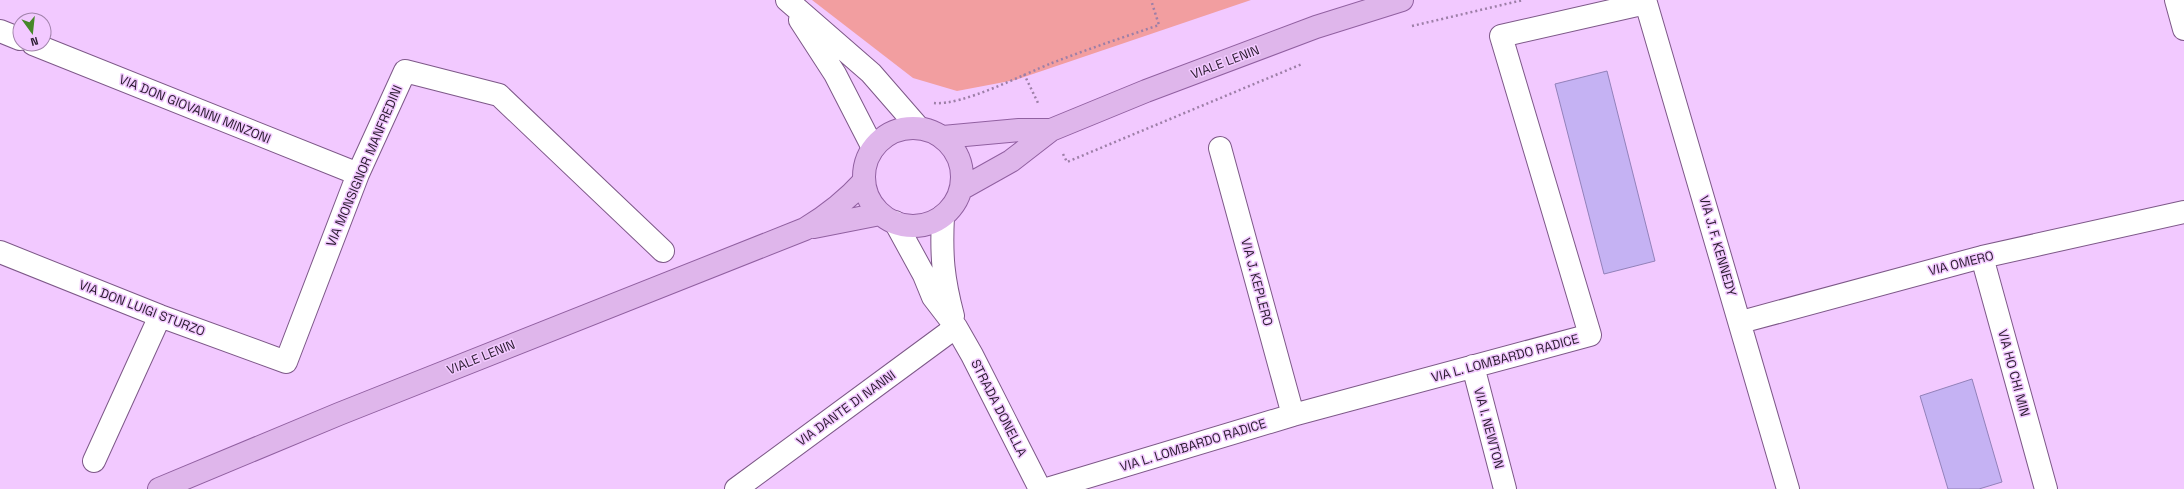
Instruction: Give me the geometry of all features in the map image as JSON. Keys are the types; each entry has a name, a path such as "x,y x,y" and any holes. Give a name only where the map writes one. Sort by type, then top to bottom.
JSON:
{"main road":[{"name":"VIALE LENIN","path":"961,189 1011,161 1051,130 1316,27 1402,0"},
{"name":"VIALE LENIN","path":"918,127 935,132 943,137 953,147 960,160 963,175 961,189 954,204 943,216 928,224 911,226 888,218 869,199 864,181 867,158 873,148 882,139 893,132 905,128 918,127"},
{"name":"VIALE LENIN","path":"943,137 1019,130 1051,130"},
{"name":"VIALE LENIN","path":"159,489 339,414 805,229 825,217 846,200 864,181"},
{"name":"VIALE LENIN","path":"805,229 888,218"}],"street":[{"path":"787,0 871,73 918,127"},
{"path":"787,0 835,74 873,148"},
{"path":"2176,0 2184,29"},
{"name":"VIA J. F. KENNEDY","path":"1646,3 1741,322 1788,489"},
{"name":"VIA L. LOMBARDO RADICE","path":"1047,489 1293,415 1590,335 1501,36 1646,3"},
{"path":"0,31 12,36"},
{"name":"VIA DON GIOVANNI MINZONI","path":"52,52 358,174"},
{"name":"VIA MONSIGNOR MANFREDINI","path":"286,362 358,174 405,70 498,95 663,251"},
{"name":"VIA J. KEPLERO","path":"1220,148 1293,415"},
{"name":"VIA OMERO","path":"1741,322 1982,257 2184,212"},
{"path":"943,216 941,256 943,275 956,327"},
{"path":"888,218 924,275 933,297 956,327"},
{"name":"VIA DON LUIGI STURZO","path":"0,252 160,316 286,362"},
{"name":"VIA HO CHI MIN","path":"1982,257 2046,489"},
{"path":"94,461 160,316"},
{"name":"VIA DANTE DI NANNI","path":"736,489 956,327"},
{"name":"STRADA DONELLA","path":"956,327 1040,489"},
{"name":"VIA I. NEWTON","path":"1473,366 1505,489"}],"path":[{"path":"930,101 946,103 963,98 1053,62 1159,25 1151,0"}],"shaded area":[{"path":"812,0 1251,0 1015,80 957,91 913,78"}],"building":[{"path":"1607,71 1655,261 1604,274 1555,84"},
{"path":"1972,379 2002,482 1979,489 1948,489 1920,396"}]}
